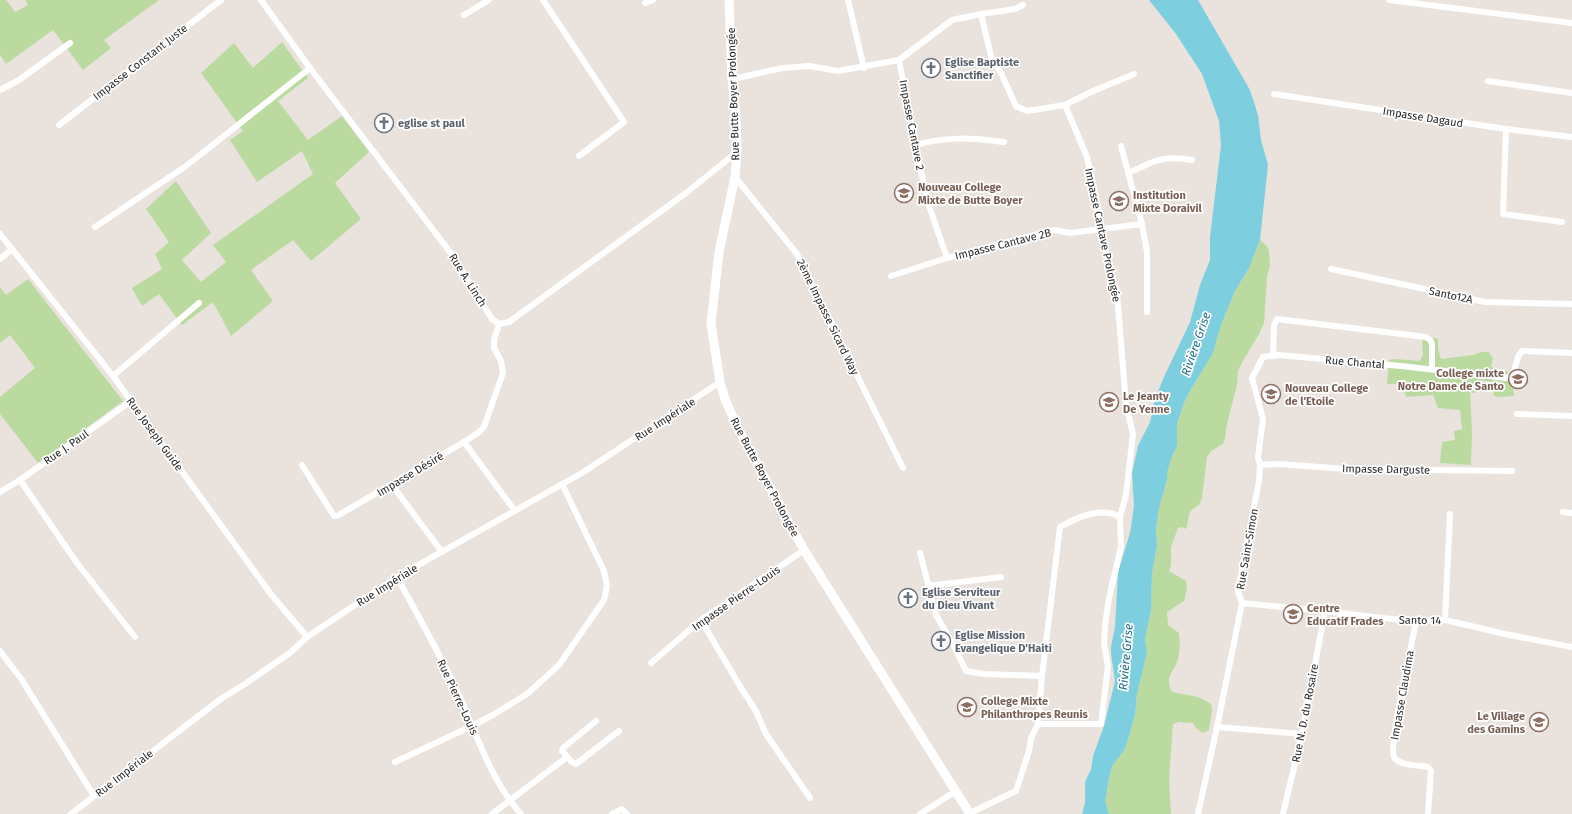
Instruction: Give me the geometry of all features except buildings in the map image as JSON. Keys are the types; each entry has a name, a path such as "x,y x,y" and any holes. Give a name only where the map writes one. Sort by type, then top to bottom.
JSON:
{"street":[{"name":"Impasse Constant Juste","path":"59,124 221,0"},
{"name":"Rue A. Linch","path":"261,0 310,68 454,256 492,319 499,324"},
{"path":"464,15 489,0"},
{"path":"543,0 624,122 579,156"},
{"path":"645,3 653,0"},
{"name":"Rue Butte Boyer Prolongée","path":"729,0 737,152 734,177 719,252 711,324 720,382 725,399 738,429 804,550 970,814"},
{"path":"848,0 864,68"},
{"path":"1389,0 1572,23"},
{"path":"732,79 783,68 809,66 838,71 864,68 899,60 952,20 1015,9 1023,5"},
{"path":"981,14 991,56 1002,75 1016,106 1027,111 1065,105 1091,92 1134,74"},
{"path":"0,90 19,80 70,43"},
{"name":"Impasse Cantave 2","path":"899,60 915,145 929,206 947,258"},
{"path":"95,228 186,166 310,68"},
{"path":"1488,81 1572,93"},
{"name":"Impasse Dagaud","path":"1274,94 1506,130 1572,137"},
{"name":"Impasse Cantave Prolongée","path":"1038,724 1101,724 1108,666 1104,644 1105,626 1109,598 1121,547 1120,516 1126,495 1133,434 1126,406 1117,293 1100,228 1087,157 1065,105"},
{"path":"1506,130 1503,214 1562,222"},
{"path":"915,145 935,139 956,137 988,139 1004,142"},
{"path":"1121,146 1142,224 1147,252 1147,312"},
{"path":"499,324 508,322 679,197 737,152"},
{"path":"1128,173 1138,170 1157,160 1175,157 1192,160"},
{"name":"2ème Impasse Sicard Way","path":"734,177 797,254 903,468"},
{"name":"Impasse Cantave 2B","path":"890,276 947,258 1054,230 1070,233 1100,228 1142,224"},
{"name":"Rue Joseph Guide","path":"0,234 113,376 270,593 307,637"},
{"path":"0,258 12,250"},
{"name":"Santo12A","path":"1331,269 1485,302 1572,304"},
{"path":"113,376 199,303"},
{"path":"1273,356 1274,325 1277,319 1426,337 1431,341 1432,369"},
{"name":"Impasse Désiré","path":"302,465 335,516 392,485 479,432 484,427 503,373 501,361 494,348 494,340 499,324"},
{"name":"Rue Chantal","path":"1263,357 1273,356 1432,369 1506,378 1513,375 1518,357 1522,351 1572,353"},
{"name":"Rue Saint-Simon","path":"1198,814 1242,603 1238,591 1259,481 1260,465 1258,457 1263,419 1252,378 1263,357"},
{"name":"Rue Impériale","path":"71,814 222,698 245,684 290,652 307,637 397,577 582,474 720,382"},
{"name":"Rue J. Paul","path":"0,492 20,480 131,401"},
{"path":"1517,414 1572,416"},
{"path":"464,442 515,511"},
{"name":"Impasse Darguste","path":"1260,465 1279,464 1346,469 1512,471"},
{"path":"20,480 77,563 135,637"},
{"path":"394,762 472,726 527,694 559,665 604,600 607,586 604,571 562,484"},
{"path":"392,485 442,552"},
{"path":"970,814 1016,791 1029,750 1031,738 1038,724 1042,676 1060,527 1076,518 1096,513 1108,512 1120,516"},
{"path":"1562,512 1572,513"},
{"path":"1445,620 1450,514"},
{"name":"Impasse Pierre-Louis","path":"651,663 701,620 804,550"},
{"path":"920,553 936,615 953,644 966,671 984,674 1042,676"},
{"name":"Rue Pierre-Louis","path":"397,577 457,692 494,775 510,802 521,814"},
{"path":"928,586 1001,577"},
{"name":"Santo 14","path":"1242,603 1416,621 1445,620 1572,647"},
{"name":"Rue N. D. du Rosaire","path":"1283,814 1302,734 1325,611"},
{"path":"701,620 756,711 766,734 810,798"},
{"name":"Impasse Claudima","path":"1416,621 1394,732 1392,753 1394,758 1401,762 1430,768 1428,814"},
{"path":"0,651 22,680 94,796"},
{"path":"596,721 563,748 562,751 573,763 576,764 619,731"},
{"path":"1217,727 1302,734"},
{"path":"492,814 510,802 567,757"},
{"path":"920,814 956,791"},
{"path":"612,814 622,809 627,814"}],"green space":[{"path":"0,0 6,0 15,12 28,5 25,0 159,0 104,40 111,48 83,70 53,30 6,64 0,55"},
{"path":"282,42 308,78 278,101 308,140 342,116 369,152 335,183 361,219 311,261 293,240 251,270 273,301 231,336 213,302 182,325 159,294 142,306 132,288 162,269 155,254 169,242 146,209 176,181 211,233 182,260 201,282 226,262 213,245 313,174 302,151 257,182 230,140 243,131 201,73 234,43 253,68"},
{"path":"1260,240 1269,250 1270,265 1267,277 1264,323 1238,371 1237,385 1223,444 1211,451 1207,457 1202,498 1199,505 1191,511 1187,527 1185,529 1182,527 1178,528 1171,547 1171,565 1169,571 1186,581 1187,588 1184,601 1167,612 1168,625 1179,633 1180,640 1179,656 1169,678 1170,687 1172,692 1197,697 1211,704 1212,710 1209,730 1203,733 1197,729 1193,723 1179,722 1173,724 1169,780 1171,814 1109,814 1105,801 1112,766 1125,749 1135,715 1137,694 1147,653 1145,639 1151,611 1152,574 1157,545 1156,530 1159,508 1167,480 1167,473 1177,446 1177,424 1184,403 1191,389 1213,352 1221,325 1235,291 1249,268"},
{"path":"28,279 123,401 38,463 0,414 0,397 35,368 10,335 0,343 0,287 6,295"},
{"path":"1434,338 1438,339 1438,349 1441,359 1489,352 1493,359 1491,365 1494,371 1507,371 1513,385 1514,396 1494,396 1493,382 1479,380 1476,393 1470,392 1472,431 1471,465 1440,463 1442,442 1455,440 1454,431 1462,429 1460,410 1438,408 1433,395 1406,397 1403,384 1387,384 1389,360 1420,361 1423,355 1422,340"}],"water":[{"name":"Rivière Grise","path":"1149,0 1198,0 1250,90 1258,115 1261,140 1268,165 1260,240 1249,268 1235,291 1221,325 1213,353 1191,389 1184,403 1177,424 1177,446 1167,473 1167,480 1159,508 1156,530 1157,545 1152,574 1151,611 1145,639 1147,653 1137,694 1135,715 1125,749 1112,766 1105,801 1109,814 1082,814 1085,803 1085,782 1091,769 1093,756 1104,726 1115,681 1111,647 1115,627 1118,572 1130,533 1134,506 1132,473 1138,446 1150,422 1156,396 1190,322 1200,285 1210,260 1210,237 1221,145 1219,121 1202,74 1176,34"}],"place":[{"name":"Eglise Baptiste Sanctifier","path":"931,68"},
{"name":"eglise st paul","path":"384,123"},
{"name":"Nouveau College Mixte de Butte Boyer","path":"904,193"},
{"name":"Institution Mixte Doraivil","path":"1119,201"},
{"name":"College mixte Notre Dame de Santo","path":"1518,379"},
{"name":"Nouveau College de l'Etoile","path":"1271,394"},
{"name":"Le Jeanty De Yenne","path":"1109,402"},
{"name":"Eglise Serviteur du Dieu Vivant","path":"908,598"},
{"name":"Centre Educatif Frades","path":"1293,614"},
{"name":"Eglise Mission Evangelique D'Haiti","path":"941,641"},
{"name":"College Mixte Philanthropes Reunis","path":"967,707"},
{"name":"Le Village des Gamins","path":"1539,722"}]}
